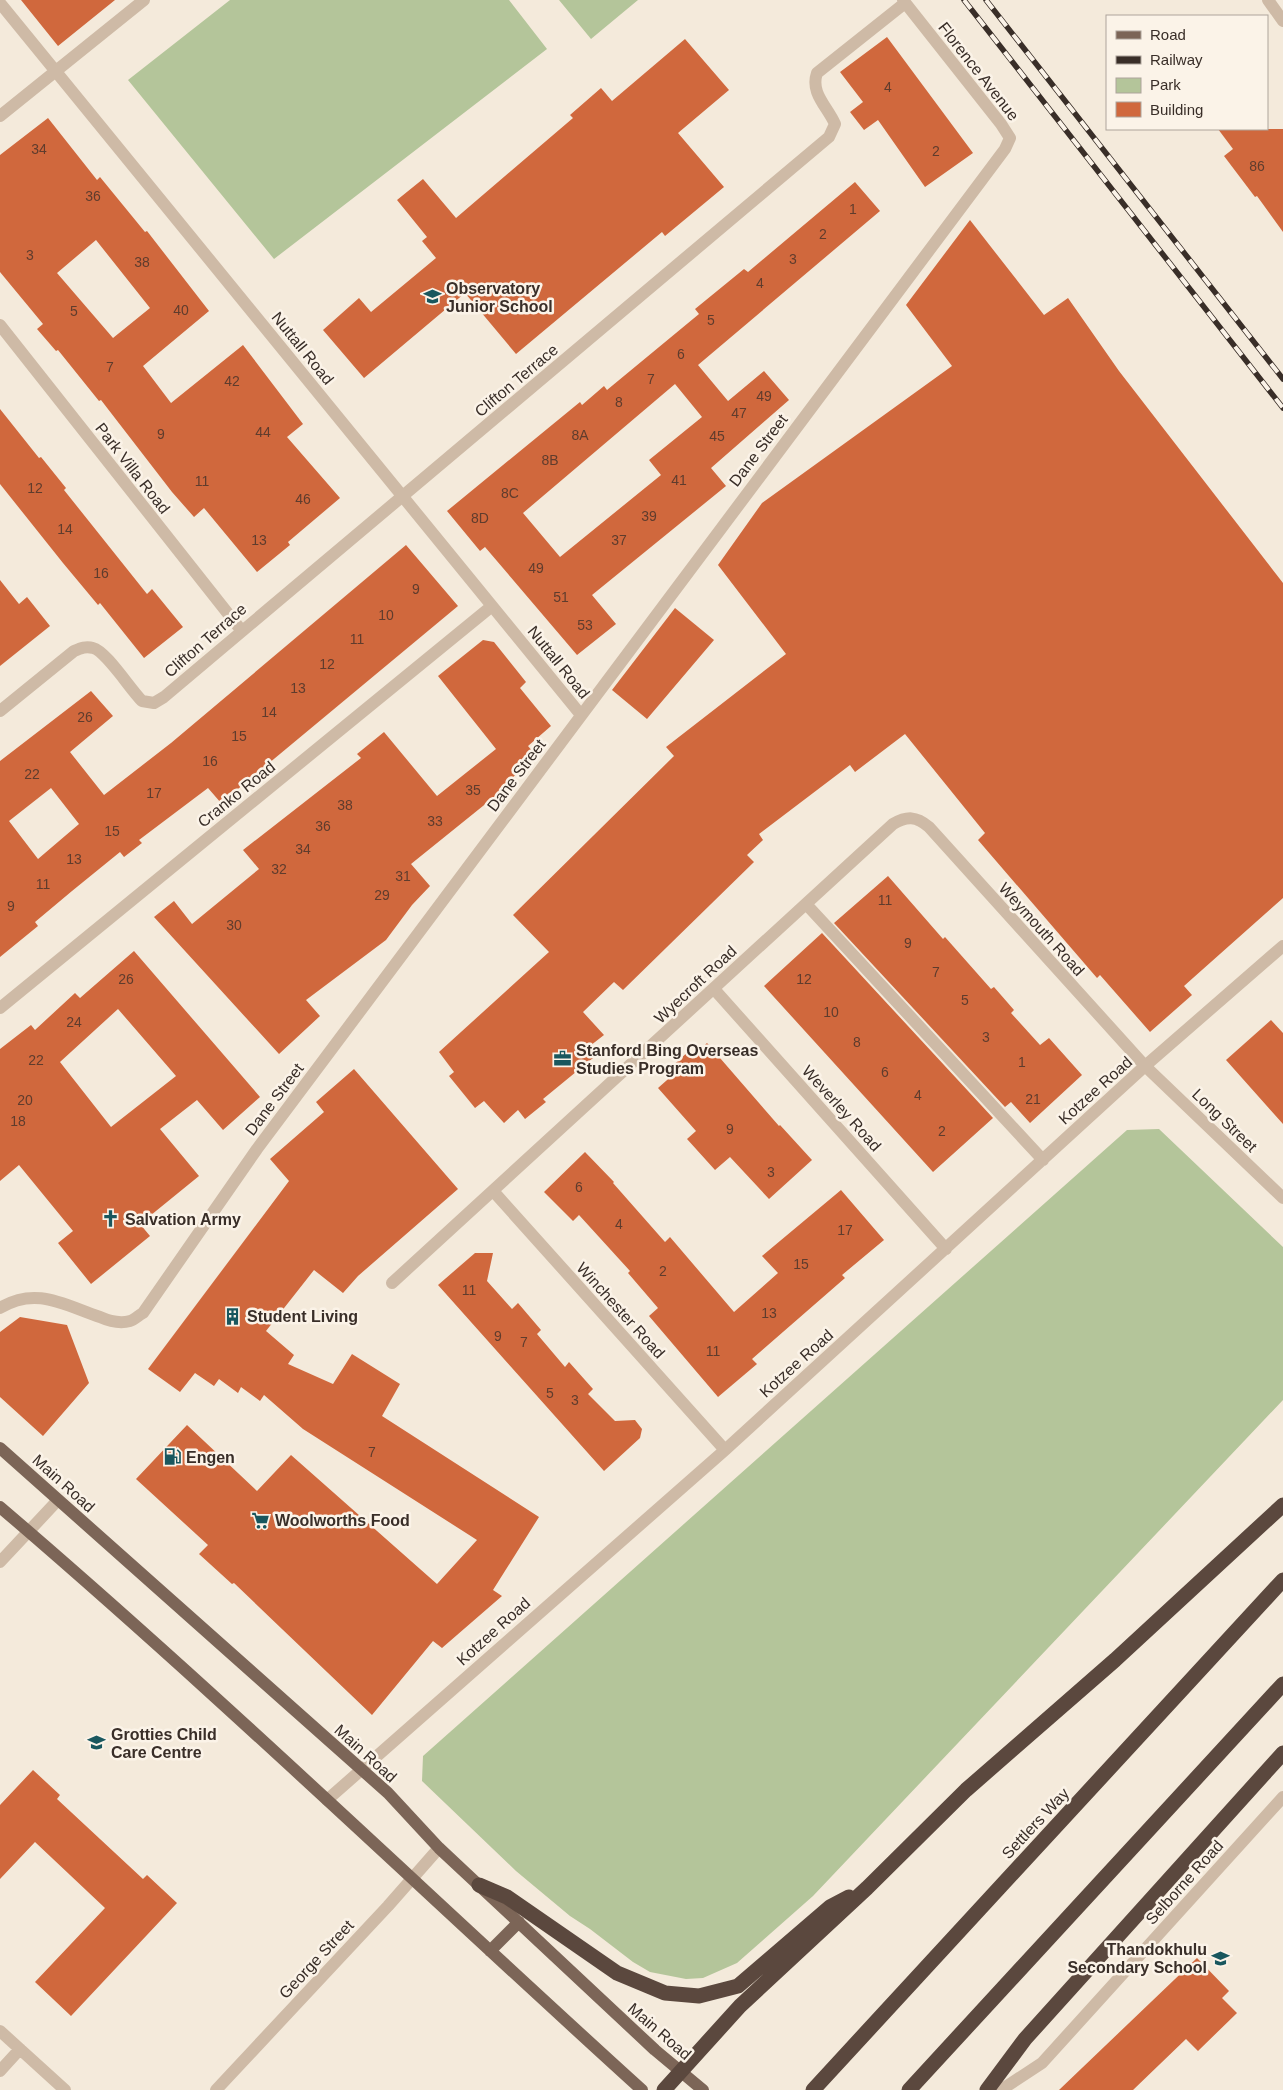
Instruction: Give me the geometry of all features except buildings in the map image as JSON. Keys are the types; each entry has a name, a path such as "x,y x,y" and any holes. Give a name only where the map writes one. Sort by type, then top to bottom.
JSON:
{"highway":[{"path":"664,2090 740,2006 867,1888 966,1790 1115,1660 1283,1505"},
{"name":"Settlers Way","path":"814,2090 1283,1580"},
{"path":"909,2090 1283,1684"},
{"path":"987,2090 1025,2039 1283,1753"},
{"path":"479,1885 507,1897 617,1973 665,1993 699,1996 738,1986 830,1907 867,1888"}],"main road":[{"name":"Main Road","path":"0,1448 388,1793 439,1848 655,2050 703,2090"},
{"path":"0,1507 327,1800 642,2090"},
{"path":"490,1951 520,1922"}],"street":[{"path":"0,116 144,0"},
{"path":"1268,0 1283,22"},
{"name":"Florence Avenue","path":"904,2 1001,124 1010,138"},
{"name":"Clifton Terrace","path":"0,711 74,651 84,647 95,648 104,654 142,701 154,703 164,697 241,630 829,137 835,124 829,111 817,94 814,82 817,73 904,2"},
{"name":"Nuttall Road","path":"0,3 580,715"},
{"name":"Dane Street","path":"0,1308 20,1298 35,1297 62,1302 115,1322 131,1321 143,1312 257,1148 1005,149 1010,138"},
{"name":"Park Villa Road","path":"0,325 241,630"},
{"name":"Cranko Road","path":"0,1008 492,606"},
{"name":"Wyecroft Road","path":"392,1284 893,824 904,818 912,818"},
{"name":"Weymouth Road","path":"912,818 921,820 929,827 1145,1066"},
{"path":"806,904 1043,1160"},
{"name":"Kotzee Road","path":"327,1800 725,1450 1145,1066 1283,946"},
{"name":"Weverley Road","path":"714,989 946,1249"},
{"name":"Long Street","path":"1145,1066 1283,1198"},
{"name":"Winchester Road","path":"494,1192 725,1450"},
{"path":"0,1562 58,1500"},
{"name":"Selborne Road","path":"1001,2090 1042,2064 1283,1797"},
{"name":"George Street","path":"216,2090 412,1880 439,1848"},
{"path":"0,2031 65,2090"},
{"path":"0,2071 20,2049"}],"green space":[{"path":"230,0 509,0 547,49 274,259 128,80"},
{"path":"559,0 638,0 591,39"},
{"path":"1159,1129 1283,1247 1283,1400 813,1896 737,1963 703,1978 686,1979 650,1972 633,1962 570,1916 516,1871 422,1781 423,1756 1127,1130"}],"railway":[{"path":"964,0 1283,408"},
{"path":"986,0 1283,379"}],"place":[{"name":"Observatory Junior School","path":"432,297"},
{"name":"Stanford Bing Overseas Studies Program","path":"562,1059"},
{"name":"Salvation Army","path":"111,1219"},
{"name":"Student Living","path":"233,1316"},
{"name":"Engen","path":"172,1457"},
{"name":"Woolworths Food","path":"261,1520"},
{"name":"Grotties Child Care Centre","path":"97,1743"},
{"name":"Thandokhulu Secondary School","path":"1221,1958"}]}
